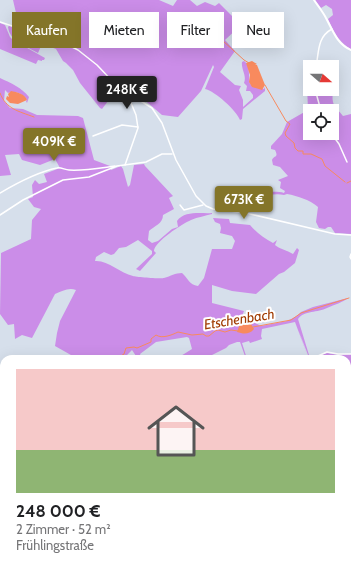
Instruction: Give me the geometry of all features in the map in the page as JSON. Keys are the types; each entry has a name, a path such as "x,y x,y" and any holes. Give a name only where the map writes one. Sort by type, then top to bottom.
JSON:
{"street":[{"path":"314,0 326,17 342,45 351,50"},
{"path":"0,22 64,43 78,50 97,65 114,83 149,106 157,114 164,128 172,154 203,205 211,209 246,213 334,234 351,235"},
{"path":"318,60 322,39 325,33 332,29"},
{"path":"124,165 138,127 136,114 131,103 134,97"},
{"path":"134,126 137,121"},
{"path":"92,136 122,125 138,127"},
{"path":"335,140 347,162"},
{"path":"0,193 30,177 52,169 88,170 146,162 162,154 172,154"},
{"path":"0,215 54,183 70,178 84,178 92,176 117,166"},
{"path":"180,205 184,210 203,205"},
{"path":"351,254 351,259"},
{"path":"320,355 327,352 351,354"}],"shaded area":[{"path":"13,0 159,0 173,6 177,0 190,0 197,6 205,2 215,6 219,3 232,16 232,33 225,40 235,51 220,72 235,85 241,86 239,90 243,100 243,107 253,98 253,95 250,91 246,91 247,86 244,83 245,77 242,62 244,61 248,66 250,84 264,89 265,87 265,91 243,109 242,119 240,120 235,112 225,102 214,93 205,89 214,67 213,65 201,91 178,117 162,115 141,97 118,82 115,86 115,92 102,109 80,83 73,70 63,61 56,49 53,48 81,48 81,12 16,12"},
{"path":"315,0 351,0 351,49 343,44 330,24 328,19 333,15 332,9 326,5 321,8"},
{"path":"0,23 5,25 12,39 12,48 27,48 45,58 42,61 38,60 36,64 0,49"},
{"path":"9,26 12,27 12,36 9,32"},
{"path":"28,48 40,48 38,53"},
{"path":"252,61 257,64 255,65 257,65 265,85 262,90 252,87 249,82 250,75 246,63"},
{"path":"0,78 20,88 29,97 27,103 26,98 21,94 16,92 8,93 5,90 4,101 10,108 23,109 37,115 78,116 83,118 94,160 110,166 111,170 121,166 128,187 130,185 134,165 144,164 173,196 169,198 174,209 163,215 162,221 149,231 148,240 152,243 158,241 172,229 178,227 177,221 184,215 194,213 212,213 181,225 163,238 155,247 154,251 156,253 140,271 136,269 152,254 152,251 138,240 126,247 119,248 114,254 111,255 104,252 96,257 95,261 105,262 128,274 148,278 162,278 182,273 191,283 198,286 204,278 212,249 232,249 235,241 232,236 220,233 220,224 215,222 213,218 229,219 230,223 250,225 260,235 273,243 277,240 275,245 293,254 297,248 299,250 295,263 279,274 256,294 232,291 212,285 212,303 244,311 242,316 261,326 287,321 297,316 301,312 313,307 348,298 323,310 304,314 298,319 309,355 298,329 307,355 295,322 262,329 262,339 250,343 249,341 242,343 246,355 240,342 237,342 212,355 182,355 192,349 189,338 187,337 156,342 140,355 135,355 132,350 127,355 71,355 55,346 60,321 76,290 71,289 55,294 32,338 22,335 15,339 14,324 8,325 0,314 1,253 31,239 32,220 41,209 34,207 28,199 33,197 32,185 35,180 39,184 47,182 44,174 60,168 55,159 40,165 22,160 19,154 5,155 11,175 0,176"},
{"path":"11,91 23,95 27,100 18,104 10,103 6,99 7,96 9,97 8,94"},
{"path":"307,96 333,96 334,104 308,104"},
{"path":"339,111 343,116 351,114 351,234 335,233 331,227 325,229 319,228 316,222 318,207 304,199 287,194 262,194 260,196 246,195 254,190 284,193 285,191 280,188 281,182 278,180 288,176 280,167 273,165 272,160 276,154 275,150 271,149 271,146 282,134 287,122 303,113 303,140 339,140"},
{"path":"244,320 251,324 254,329 246,334 237,332 241,321"},
{"path":"327,353 338,355 321,355"}],"waterway":[{"path":"224,42 249,63"},
{"path":"265,85 286,121 290,124 285,133 286,136 294,143 295,148 298,151 303,151 303,154 311,154 322,159 325,166 345,182"},
{"path":"0,93 6,103 13,109 34,117"},
{"path":"347,183 351,181"},
{"name":"Etschenbach","path":"253,327 291,320 301,313 349,298"},
{"name":"Etschenbach","path":"122,355 126,348 137,348 151,342 151,339 156,335 164,337 178,332 192,335 203,334 209,336 218,330 225,332 231,330 238,331"}]}
